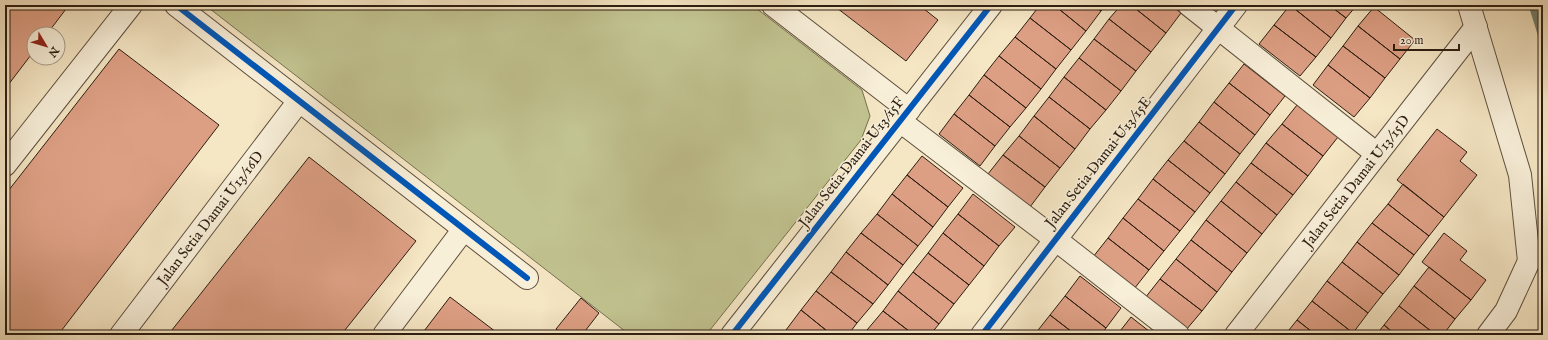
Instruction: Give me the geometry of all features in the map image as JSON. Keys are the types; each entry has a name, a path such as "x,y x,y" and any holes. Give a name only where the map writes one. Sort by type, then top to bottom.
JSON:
{"street":[{"path":"5,165 131,5"},
{"path":"176,5 527,278"},
{"path":"773,5 1055,239 1178,335"},
{"name":"Jalan Setia Damai U13/15F","path":"736,333 991,5"},
{"path":"1189,5 1377,154"},
{"name":"Jalan Setia Damai U13/15E","path":"982,335 1236,5"},
{"path":"1469,5 1520,175 1529,261 1506,311 1488,335"},
{"name":"Jalan Setia Damai U13/15D","path":"1236,335 1476,27"},
{"name":"Jalan Setia Damai U13/16D","path":"121,335 299,101"},
{"path":"384,335 464,229"}],"green space":[{"path":"205,5 752,5 862,90 870,116 861,140 706,335 630,335"}],"building":[{"path":"5,5 69,5 53,26 26,26 26,61 5,89"},
{"path":"833,5 919,5 938,20 906,61"},
{"path":"944,5 954,5 950,10"},
{"path":"1040,5 1054,5 1086,31 1071,50 1030,18"},
{"path":"1054,5 1093,5 1101,11 1086,31"},
{"path":"1093,5 1106,5 1101,11"},
{"path":"1121,5 1131,5 1166,33 1151,52 1109,19"},
{"path":"1131,5 1171,5 1181,13 1166,33"},
{"path":"1290,5 1331,38 1316,57 1274,25"},
{"path":"1290,5 1329,5 1346,18 1331,38"},
{"path":"1329,5 1357,5 1346,18"},
{"path":"1374,7 1415,40 1400,59 1358,26"},
{"path":"1030,18 1071,50 1056,69 1015,37"},
{"path":"1109,19 1151,52 1136,71 1094,39"},
{"path":"1274,25 1316,57 1300,76 1259,44"},
{"path":"1358,26 1400,59 1385,78 1343,46"},
{"path":"1015,37 1056,69 1041,89 999,56"},
{"path":"1094,39 1136,71 1121,91 1079,58"},
{"path":"1343,46 1385,78 1370,98 1328,65"},
{"path":"119,49 219,125 58,335 5,335 5,195"},
{"path":"999,56 1041,89 1026,108 984,75"},
{"path":"1079,58 1121,91 1106,110 1064,77"},
{"path":"1244,64 1285,96 1270,115 1229,83"},
{"path":"1328,65 1370,98 1354,117 1313,85"},
{"path":"984,75 1026,108 1010,127 969,95"},
{"path":"1064,77 1106,110 1090,129 1049,97"},
{"path":"1229,83 1270,115 1255,135 1214,102"},
{"path":"969,95 1010,127 995,146 954,114"},
{"path":"1049,97 1090,129 1075,149 1034,116"},
{"path":"1214,102 1255,135 1240,154 1199,122"},
{"path":"1297,105 1338,137 1323,156 1282,124"},
{"path":"954,114 995,146 980,166 939,134"},
{"path":"1034,116 1075,149 1060,168 1019,136"},
{"path":"1199,122 1240,154 1225,174 1184,141"},
{"path":"1282,124 1323,156 1308,176 1266,143"},
{"path":"1437,129 1467,152 1460,161 1477,175 1444,217 1397,180"},
{"path":"1019,136 1060,168 1045,187 1003,155"},
{"path":"1184,141 1225,174 1210,193 1168,160"},
{"path":"1266,143 1308,176 1293,195 1251,163"},
{"path":"1003,155 1045,187 1030,207 988,174"},
{"path":"922,156 963,188 948,207 907,175"},
{"path":"309,157 416,241 341,335 168,335"},
{"path":"1168,160 1210,193 1195,212 1153,179"},
{"path":"1251,163 1293,195 1277,215 1236,182"},
{"path":"907,175 948,207 933,227 892,194"},
{"path":"1153,179 1195,212 1180,231 1138,199"},
{"path":"1236,182 1277,215 1262,234 1221,201"},
{"path":"1403,184 1444,217 1429,236 1388,204"},
{"path":"892,194 933,227 918,246 877,214"},
{"path":"973,194 1015,227 999,246 958,214"},
{"path":"1138,199 1180,231 1164,251 1123,218"},
{"path":"1221,201 1262,234 1247,253 1206,220"},
{"path":"1388,204 1429,236 1414,255 1372,223"},
{"path":"877,214 918,246 903,265 861,233"},
{"path":"958,214 999,246 984,266 943,233"},
{"path":"1123,218 1164,251 1149,270 1108,238"},
{"path":"1206,220 1247,253 1232,272 1191,240"},
{"path":"1372,223 1414,255 1399,275 1357,242"},
{"path":"861,233 903,265 888,285 846,252"},
{"path":"943,233 984,266 969,285 928,253"},
{"path":"1444,233 1467,251 1460,260 1486,280 1471,300 1422,262"},
{"path":"1108,238 1149,270 1134,289 1093,257"},
{"path":"1191,240 1232,272 1217,292 1176,259"},
{"path":"1357,242 1399,275 1383,294 1342,262"},
{"path":"846,252 888,285 873,304 831,272"},
{"path":"928,253 969,285 954,304 913,272"},
{"path":"1176,259 1217,292 1202,311 1160,279"},
{"path":"1342,262 1383,294 1368,313 1327,281"},
{"path":"1429,267 1471,300 1455,319 1414,286"},
{"path":"831,272 873,304 857,323 816,291"},
{"path":"913,272 954,304 939,324 898,291"},
{"path":"1080,276 1121,308 1106,328 1065,296"},
{"path":"1160,279 1202,311 1186,330 1145,298"},
{"path":"1327,281 1368,313 1353,333 1312,301"},
{"path":"1414,286 1455,319 1443,335 1436,335 1399,306"},
{"path":"816,291 857,323 848,335 832,335 801,310"},
{"path":"898,291 939,324 930,335 914,335 883,311"},
{"path":"1065,296 1106,328 1101,335 1076,335 1050,315"},
{"path":"450,297 500,335 421,335"},
{"path":"581,298 599,313 582,335 564,335 556,329"},
{"path":"1312,301 1353,333 1352,335 1316,335 1297,320"},
{"path":"1399,306 1436,335 1396,335 1384,325"},
{"path":"801,310 832,335 793,335 786,330"},
{"path":"883,311 914,335 874,335 867,330"},
{"path":"1050,315 1076,335 1035,334"},
{"path":"1131,317 1154,335 1117,335"},
{"path":"1297,320 1316,335 1285,335"},
{"path":"1384,325 1396,335 1376,335"},
{"path":"786,330 793,335 781,335"},
{"path":"867,330 874,335 863,335"}],"waterway":[{"path":"1532,5 1543,40"}],"cycle path":[{"path":"176,5 527,278"},
{"path":"732,335 991,5"},
{"path":"982,335 1236,5"}]}
